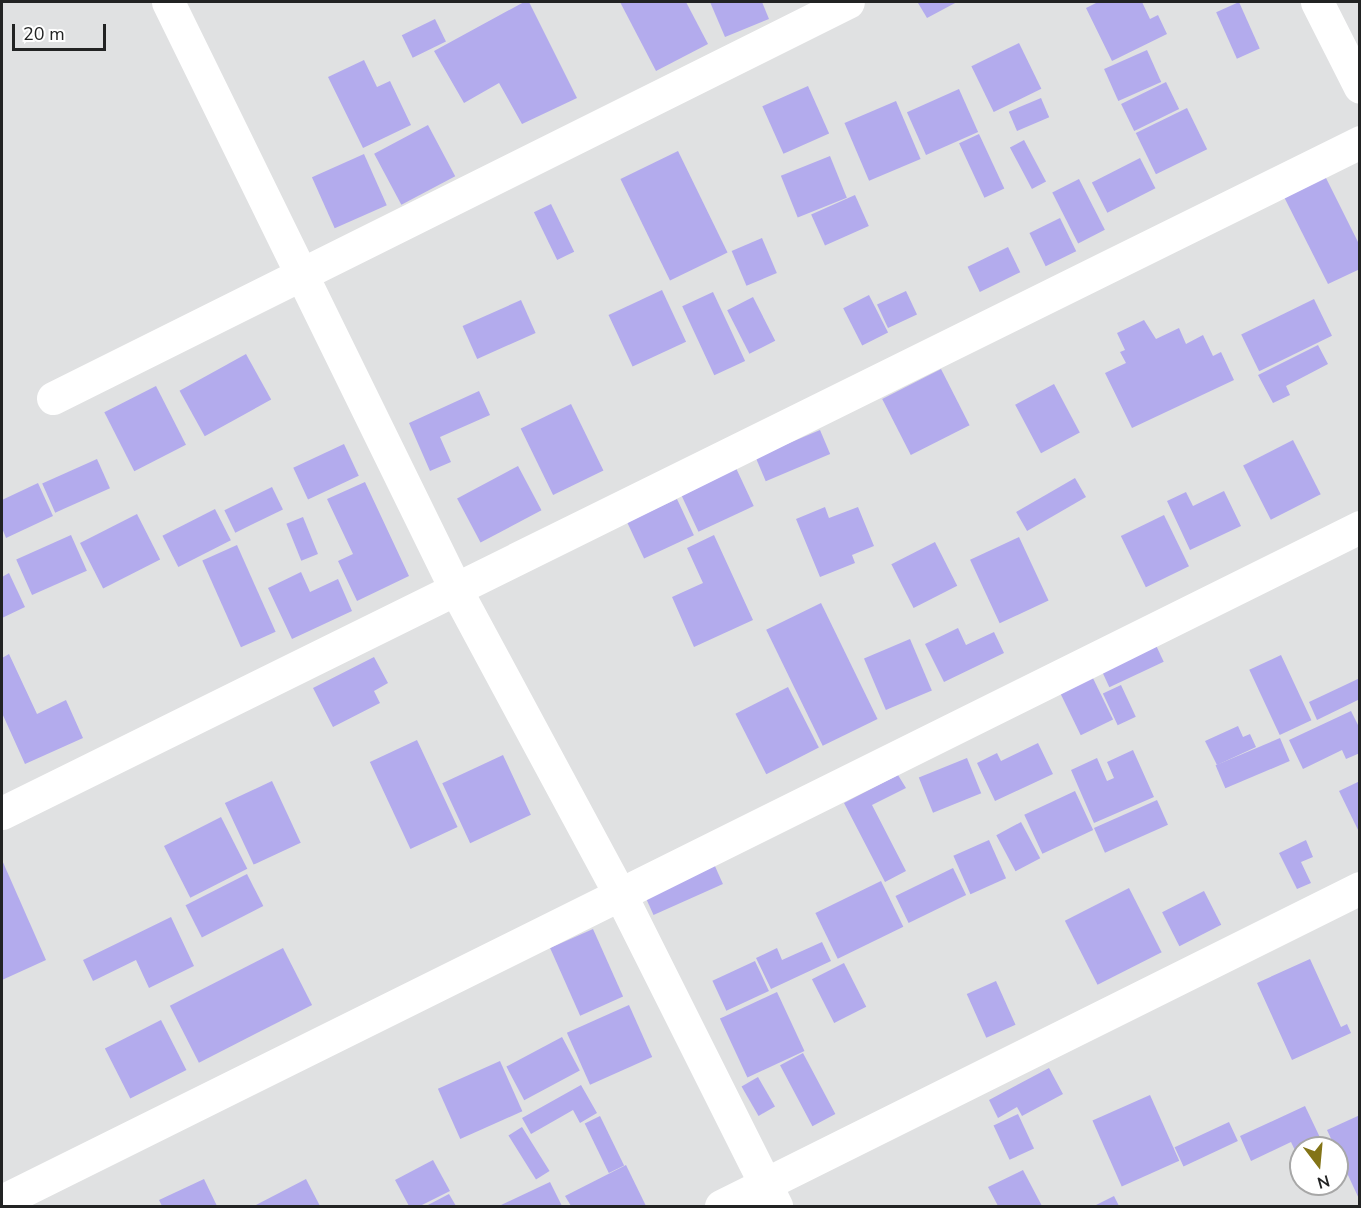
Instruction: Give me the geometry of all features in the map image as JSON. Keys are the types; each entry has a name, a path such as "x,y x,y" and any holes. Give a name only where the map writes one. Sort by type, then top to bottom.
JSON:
{"street":[{"path":"168,2 456,590 621,894 771,1195"},
{"path":"53,398 848,2"},
{"path":"1317,2 1359,87"},
{"path":"2,813 1359,142"},
{"path":"2,1201 1359,527"},
{"path":"721,1206 771,1195 1359,888"}],"building":[{"path":"524,2 529,2 577,98 522,124 499,83 464,103 434,51"},
{"path":"620,2 686,2 708,44 656,71"},
{"path":"710,2 762,2 769,19 725,37"},
{"path":"957,2 927,18 918,3"},
{"path":"1098,2 1142,2 1150,19 1158,15 1167,34 1112,61 1086,8"},
{"path":"1239,2 1260,49 1237,59 1216,12"},
{"path":"435,19 446,41 413,58 402,35"},
{"path":"1019,43 1041,89 994,112 971,66"},
{"path":"1147,50 1161,82 1118,101 1104,69"},
{"path":"364,60 377,87 390,81 411,125 363,148 328,77"},
{"path":"1166,82 1179,109 1134,131 1121,104"},
{"path":"808,86 829,134 783,154 762,106"},
{"path":"959,89 978,132 926,155 907,112"},
{"path":"1041,98 1049,117 1017,131 1009,112"},
{"path":"896,101 921,159 869,181 844,123"},
{"path":"1187,108 1207,149 1156,174 1136,133"},
{"path":"428,125 455,176 401,205 374,154"},
{"path":"979,134 1004,188 984,198 959,143"},
{"path":"1024,140 1046,181 1032,189 1010,148"},
{"path":"678,151 728,253 670,281 620,179"},
{"path":"364,154 387,205 335,228 312,177"},
{"path":"830,156 847,198 798,218 781,176"},
{"path":"1140,158 1155,188 1107,213 1092,183"},
{"path":"1322,170 1360,246 1360,269 1328,284 1281,191"},
{"path":"1079,179 1105,230 1078,243 1052,193"},
{"path":"855,195 869,226 825,246 811,215"},
{"path":"551,204 574,252 557,260 534,212"},
{"path":"1060,218 1076,251 1046,266 1029,233"},
{"path":"762,238 777,273 746,286 732,251"},
{"path":"1008,247 1020,272 980,292 968,267"},
{"path":"662,290 686,342 633,367 609,315"},
{"path":"906,291 917,315 888,328 877,305"},
{"path":"713,292 745,361 714,375 682,306"},
{"path":"869,295 888,332 862,346 843,308"},
{"path":"753,297 775,341 749,354 727,310"},
{"path":"1314,299 1332,336 1259,371 1241,335"},
{"path":"521,300 536,333 477,359 463,326"},
{"path":"1144,320 1156,339 1179,328 1186,344 1203,335 1213,356 1221,352 1234,380 1132,428 1105,373 1126,363 1120,352 1125,350 1117,333"},
{"path":"1318,345 1328,364 1286,386 1290,395 1273,403 1258,375"},
{"path":"246,354 271,399 205,436 180,391"},
{"path":"941,369 970,425 911,455 882,399"},
{"path":"1054,384 1080,433 1041,453 1015,405"},
{"path":"156,386 186,445 134,471 104,412"},
{"path":"479,391 490,415 440,437 451,462 430,471 409,423"},
{"path":"571,404 603,471 553,495 521,429"},
{"path":"820,430 830,454 766,481 756,457"},
{"path":"1293,440 1321,494 1271,520 1243,465"},
{"path":"344,444 359,476 308,499 293,468"},
{"path":"97,459 110,488 55,513 42,483"},
{"path":"518,466 541,510 481,543 457,498"},
{"path":"736,468 754,506 698,532 681,494"},
{"path":"1075,478 1086,497 1027,531 1016,512"},
{"path":"365,482 409,576 357,601 338,561 353,554 327,499"},
{"path":"38,483 53,516 6,538 2,528 2,500"},
{"path":"272,487 283,509 235,533 224,510"},
{"path":"1224,491 1241,526 1190,550 1167,501 1186,492 1193,506"},
{"path":"677,499 694,535 644,558 627,522"},
{"path":"825,507 829,518 858,507 874,546 852,555 855,563 820,577 796,519"},
{"path":"215,509 231,540 178,567 162,536"},
{"path":"137,514 160,559 103,588 80,543"},
{"path":"1164,515 1189,566 1146,587 1121,536"},
{"path":"303,517 318,554 301,561 286,524"},
{"path":"71,535 87,571 32,595 16,559"},
{"path":"714,535 753,620 694,647 672,597 703,583 687,548"},
{"path":"1019,537 1049,600 1000,623 970,560"},
{"path":"935,542 957,586 914,608 891,564"},
{"path":"237,545 276,632 241,647 202,560"},
{"path":"301,572 310,592 338,579 352,611 292,639 268,588"},
{"path":"9,573 25,607 2,618 2,577"},
{"path":"821,603 878,719 823,746 766,630"},
{"path":"958,628 966,645 994,632 1004,653 944,682 925,644"},
{"path":"910,639 932,691 886,710 864,659"},
{"path":"1154,641 1164,662 1109,687 1100,666"},
{"path":"9,654 37,714 66,700 83,738 25,764 2,713 2,658"},
{"path":"1281,655 1311,720 1280,735 1249,670"},
{"path":"374,657 388,683 374,691 380,703 333,727 313,688"},
{"path":"1089,670 1113,719 1081,735 1057,686"},
{"path":"1360,678 1360,699 1317,720 1309,702"},
{"path":"1121,685 1136,717 1118,725 1103,693"},
{"path":"788,687 819,748 766,774 735,714"},
{"path":"1351,711 1360,729 1360,753 1346,759 1342,750 1303,769 1289,740"},
{"path":"1238,726 1243,737 1250,734 1256,747 1217,765 1205,741"},
{"path":"1280,738 1290,761 1225,788 1216,765"},
{"path":"417,740 458,827 410,849 370,762"},
{"path":"1038,743 1053,774 995,801 977,763 997,753 1001,761"},
{"path":"1133,750 1154,797 1094,823 1071,770 1097,758 1107,781 1114,778 1107,762"},
{"path":"503,755 531,815 470,843 442,783"},
{"path":"967,758 981,793 933,813 919,777"},
{"path":"898,775 906,788 872,805 906,871 885,882 844,803"},
{"path":"272,781 301,843 254,865 225,803"},
{"path":"1360,781 1360,834 1339,791"},
{"path":"1075,791 1093,830 1042,854 1024,815"},
{"path":"1157,800 1168,825 1105,853 1094,828"},
{"path":"221,817 247,869 190,898 164,846"},
{"path":"1021,822 1040,858 1016,871 996,835"},
{"path":"989,840 1006,878 970,894 953,856"},
{"path":"1306,840 1313,857 1301,862 1311,883 1297,889 1279,853"},
{"path":"2,860 46,960 2,980"},
{"path":"714,864 723,884 654,915 645,895"},
{"path":"953,868 966,895 909,923 895,896"},
{"path":"247,874 263,906 202,937 186,905"},
{"path":"881,881 903,927 838,959 815,913"},
{"path":"1129,888 1162,952 1098,985 1065,921"},
{"path":"1204,891 1221,925 1179,946 1162,912"},
{"path":"171,917 194,966 149,988 136,960 93,981 83,960"},
{"path":"593,929 623,997 580,1016 550,948"},
{"path":"822,942 831,961 771,989 756,958 777,948 782,960"},
{"path":"283,948 312,1005 199,1063 170,1006"},
{"path":"1310,959 1341,1027 1347,1024 1351,1033 1292,1060 1257,983"},
{"path":"755,961 769,991 726,1011 712,981"},
{"path":"844,963 866,1007 834,1023 812,979"},
{"path":"996,981 1016,1025 986,1038 967,994"},
{"path":"777,992 804,1051 747,1078 720,1019"},
{"path":"629,1005 652,1057 590,1085 567,1033"},
{"path":"161,1020 186,1070 130,1098 105,1049"},
{"path":"562,1037 580,1071 524,1100 506,1067"},
{"path":"803,1053 835,1114 812,1126 780,1065"},
{"path":"500,1061 522,1111 460,1139 438,1089"},
{"path":"1049,1068 1063,1094 1022,1116 1017,1107 998,1118 989,1100"},
{"path":"758,1077 775,1106 759,1116 742,1086"},
{"path":"581,1085 597,1113 580,1123 573,1110 531,1134 522,1118"},
{"path":"1150,1095 1179,1161 1122,1186 1092,1121"},
{"path":"1305,1106 1319,1136 1289,1136 1289,1143 1251,1161 1240,1136"},
{"path":"1018,1114 1034,1148 1010,1160 994,1125"},
{"path":"1360,1115 1360,1201 1349,1177 1349,1136 1330,1136 1327,1130"},
{"path":"600,1116 624,1165 609,1173 585,1123"},
{"path":"1229,1122 1238,1141 1183,1166 1175,1147"},
{"path":"522,1127 550,1171 536,1180 508,1135"},
{"path":"433,1160 450,1191 420,1206 409,1206 395,1180"},
{"path":"626,1165 646,1206 571,1206 565,1196"},
{"path":"1023,1170 1042,1206 998,1206 988,1187"},
{"path":"204,1179 217,1206 162,1206 159,1200"},
{"path":"306,1179 320,1206 254,1206"},
{"path":"550,1182 562,1206 499,1206"},
{"path":"449,1194 456,1206 426,1206"},
{"path":"1114,1196 1119,1206 1094,1206"}]}
